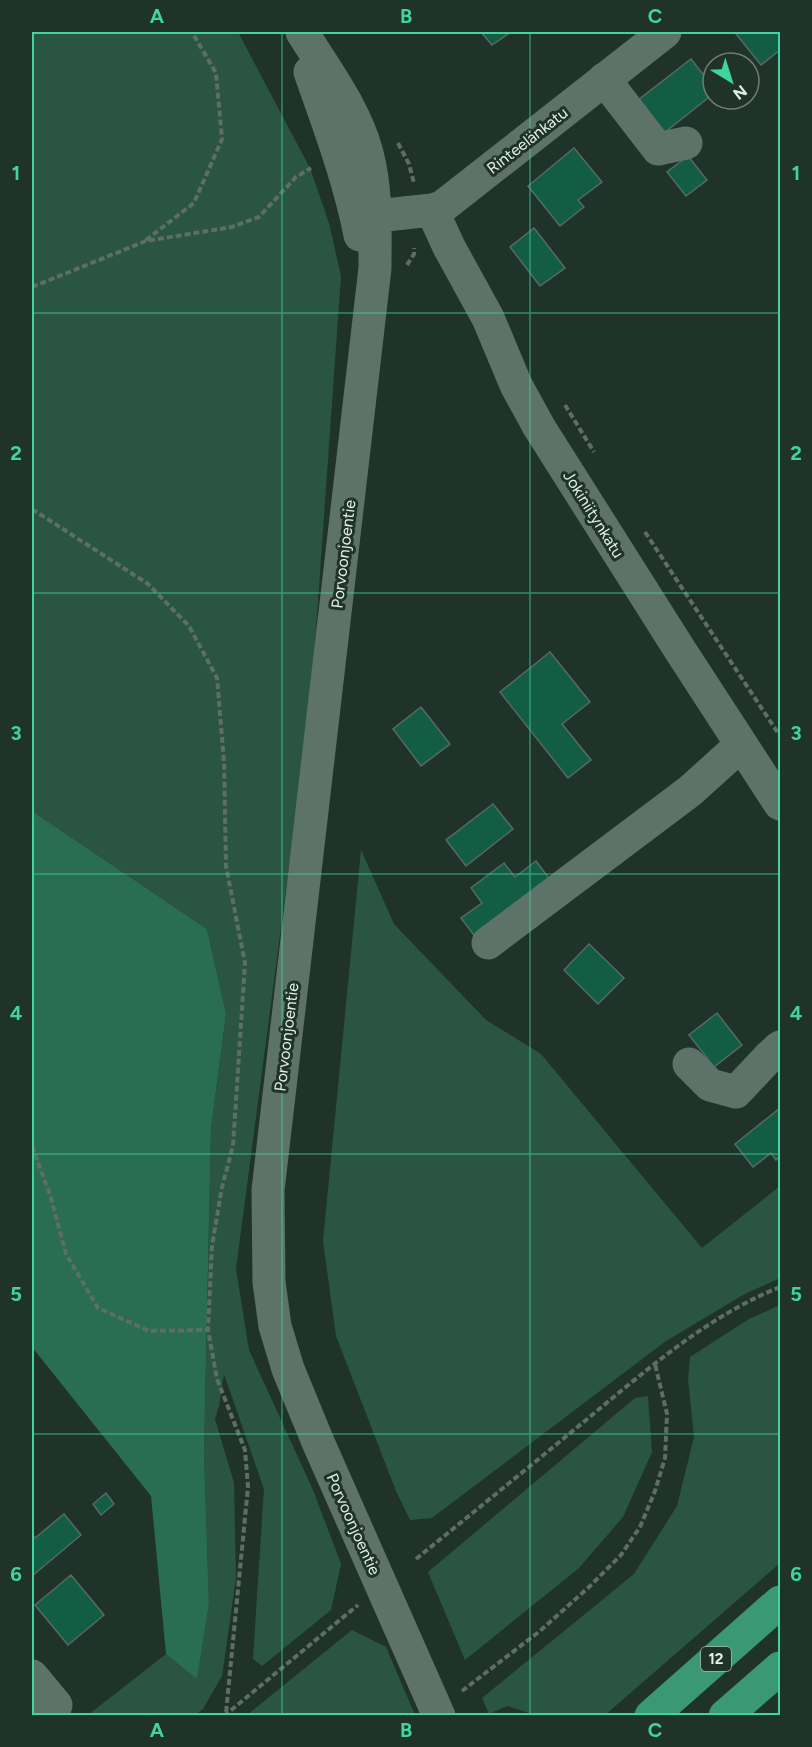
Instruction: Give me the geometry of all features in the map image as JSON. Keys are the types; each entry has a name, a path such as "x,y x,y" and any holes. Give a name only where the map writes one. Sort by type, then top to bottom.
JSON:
{"highway":[{"name":"12","path":"651,1716 780,1602"},
{"path":"725,1716 780,1668"}],"street":[{"name":"Porvoonjoentie","path":"294,32 324,113 355,209 369,328"},
{"name":"Porvoonjoentie","path":"302,32 355,121 367,153 376,216 375,267 268,1190 269,1282 275,1326 288,1369 318,1442 451,1708"},
{"name":"Rinteelänkatu","path":"376,216 423,212 454,199 604,79 647,37"},
{"path":"604,79 658,149 686,143"},
{"name":"Jokiniitynkatu","path":"423,212 449,247 488,318 527,407 780,804"},
{"path":"488,943 690,791 741,745"},
{"path":"689,1064 710,1085 736,1092 780,1047"},
{"path":"32,1676 56,1705 43,1716"}],"path":[{"path":"146,241 194,203 222,139 216,73 192,32"},
{"path":"393,133 409,164 423,212 414,254 404,270"},
{"path":"32,287 146,241 232,227 259,217 296,177 310,168 317,167"},
{"path":"32,509 148,584 189,626 217,678 224,762 226,866 245,963 233,1146 222,1187 212,1246 208,1330 217,1379 245,1450 248,1487 225,1714"},
{"path":"32,1146 51,1198 66,1254 98,1308 148,1332 208,1330"},
{"path":"416,1559 655,1363 718,1319 780,1287"},
{"path":"451,1708 459,1693 540,1631 588,1588 621,1555 640,1527 656,1491 665,1458 667,1414 655,1363"},
{"path":"225,1714 365,1599"}],"green space":[{"path":"32,32 238,32 310,168 329,223 341,276 311,700 236,1269 249,1350 313,1490 341,1564 331,1610 262,1666 253,1659 264,1489 224,1374 215,1419 234,1483 236,1578 222,1676 203,1709 195,1715 88,1715 166,1654 197,1678 209,1604 204,1452 211,1129 226,1014 207,929 32,811"},
{"path":"32,811 207,929 226,1014 211,1129 204,1452 209,1604 197,1679 166,1654 151,1496 32,1347"},
{"path":"361,850 394,924 486,1020 541,1054 702,1248 780,1186 780,1278 743,1295 666,1341 432,1518 410,1520 396,1491 336,1336 323,1241"},
{"path":"780,1305 780,1563 605,1715 535,1715 507,1706 489,1714 482,1698 634,1574 677,1506 694,1437 688,1379 690,1357 749,1319"},
{"path":"648,1396 652,1452 623,1517 579,1568 465,1660 428,1572 635,1398"},
{"path":"352,1630 386,1647 415,1715 247,1715"}],"building":[{"path":"481,32 511,32 492,45"},
{"path":"739,32 780,32 780,50 761,65 761,51 750,51 736,34"},
{"path":"691,59 701,72 701,104 659,137 633,104"},
{"path":"574,148 602,182 578,200 584,207 560,226 528,186"},
{"path":"688,156 707,180 686,196 667,172"},
{"path":"534,228 565,268 540,286 510,247"},
{"path":"550,652 590,702 562,724 591,760 568,778 500,692"},
{"path":"421,707 450,744 421,766 393,729"},
{"path":"493,804 513,829 466,866 446,840"},
{"path":"536,861 551,881 476,938 461,918 482,903 471,888 504,863 515,877"},
{"path":"589,944 624,978 598,1004 564,970"},
{"path":"717,1013 742,1045 714,1067 689,1035"},
{"path":"780,1108 780,1156 776,1160 771,1153 753,1167 735,1144"},
{"path":"106,1493 114,1504 101,1515 93,1504"},
{"path":"64,1514 81,1535 32,1576 32,1534 35,1538"},
{"path":"71,1575 104,1615 68,1645 35,1605"}]}
